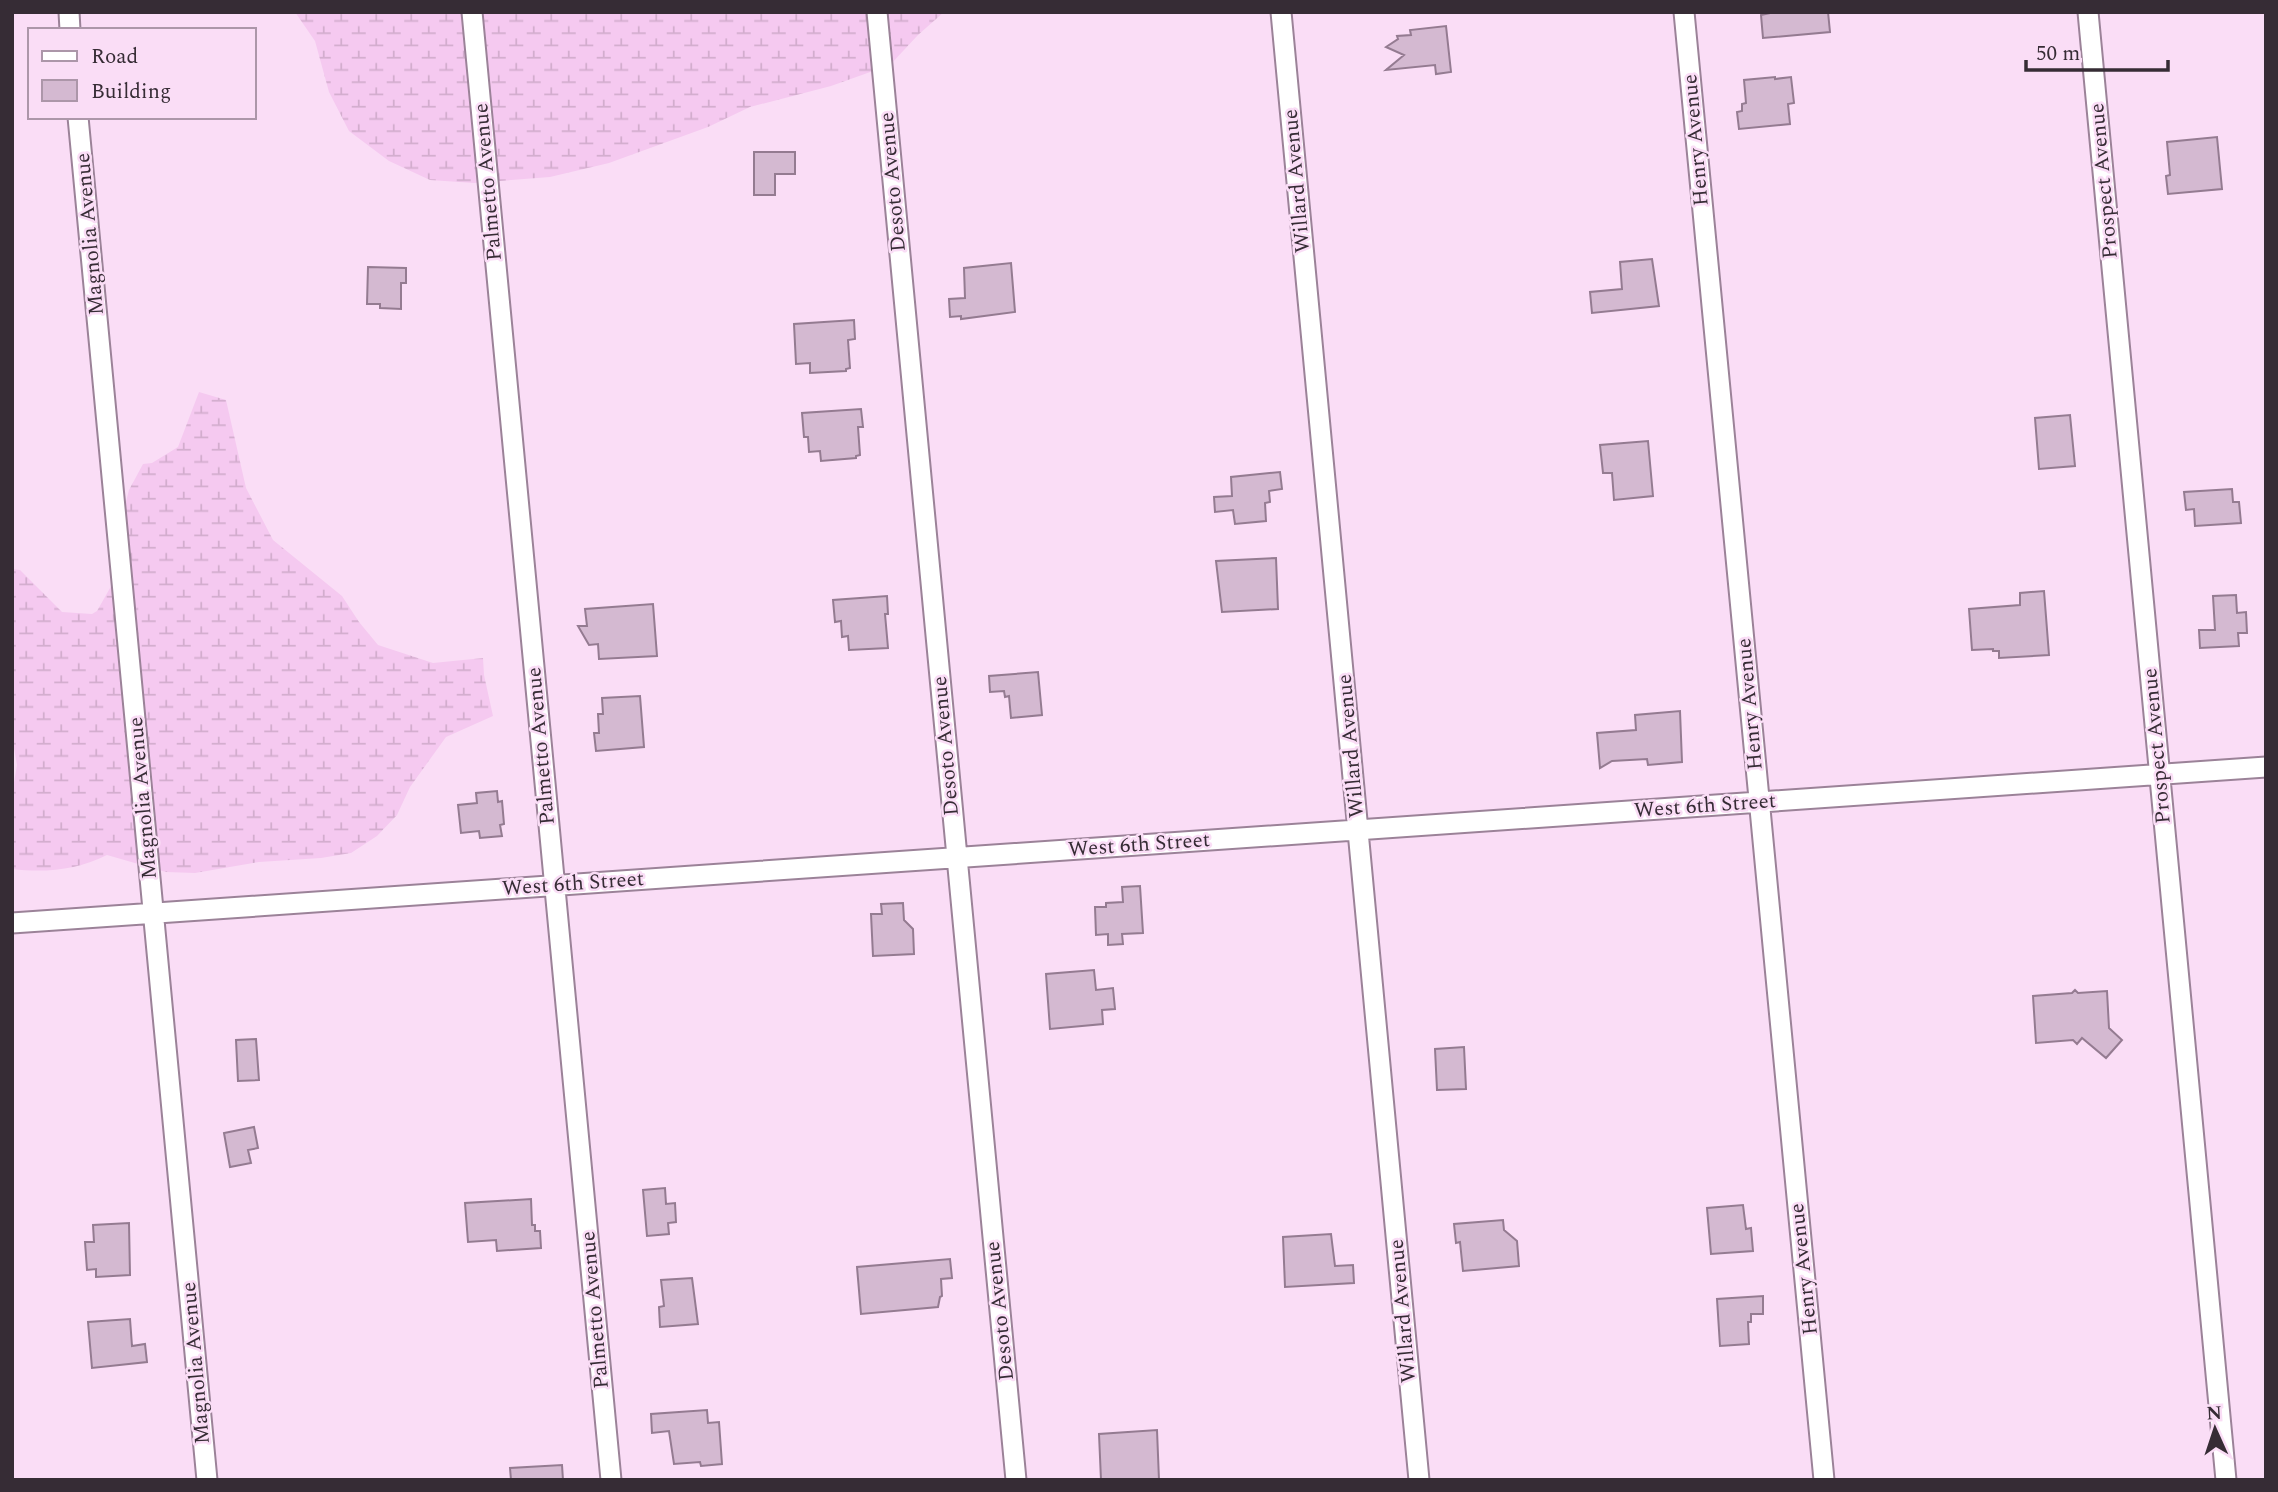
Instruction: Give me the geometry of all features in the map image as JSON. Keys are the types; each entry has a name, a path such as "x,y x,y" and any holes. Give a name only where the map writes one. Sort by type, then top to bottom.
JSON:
{"street":[{"name":"Palmetto Avenue","path":"472,12 611,1480"},
{"name":"Desoto Avenue","path":"877,12 1016,1480"},
{"name":"Willard Avenue","path":"1281,12 1419,1480"},
{"name":"Henry Avenue","path":"1684,12 1824,1480"},
{"name":"Prospect Avenue","path":"2088,12 2226,1480"},
{"name":"Magnolia Avenue","path":"78,119 207,1480"},
{"name":"West 6th Street","path":"12,923 2266,767"}],"green space":[{"path":"295,12 944,12 890,65 831,86 750,107 708,127 609,163 550,177 474,183 430,180 389,161 349,131 329,92 315,41"},
{"path":"199,392 226,400 246,488 273,540 342,596 378,645 433,663 483,658 493,716 446,737 410,787 397,815 377,836 351,853 259,862 195,873 166,872 107,855 85,864 61,869 12,869 12,794 17,765 12,737 12,569 20,570 62,612 92,614 97,611 114,581 122,517 129,490 143,464 152,463 178,447"}],"building":[{"path":"1775,12 1828,12 1830,32 1763,38 1761,15"},
{"path":"1446,26 1451,72 1436,74 1435,65 1386,70 1404,55 1386,47 1398,39 1397,36 1411,35 1410,30"},
{"path":"1791,77 1794,103 1788,104 1790,124 1739,129 1737,112 1742,111 1742,104 1746,103 1744,80"},
{"path":"2217,137 2222,189 2168,194 2166,176 2170,175 2167,142"},
{"path":"754,152 795,152 795,174 775,174 775,195 754,195"},
{"path":"1652,259 1659,306 1592,313 1590,292 1622,289 1620,262"},
{"path":"1011,263 1015,312 961,319 961,316 950,317 949,299 965,298 964,268"},
{"path":"368,267 406,268 406,283 401,283 401,309 367,304"},
{"path":"854,320 855,339 848,340 850,368 846,371 810,373 810,363 796,364 794,324"},
{"path":"861,409 863,427 858,427 860,455 856,458 821,461 820,451 809,452 808,437 804,437 802,413"},
{"path":"2070,415 2075,466 2039,469 2035,418"},
{"path":"1648,441 1653,496 1614,500 1612,473 1603,473 1600,445"},
{"path":"1280,472 1282,489 1269,491 1270,502 1265,503 1266,521 1235,524 1233,510 1215,512 1214,497 1232,496 1231,477"},
{"path":"2232,489 2233,502 2239,502 2241,523 2195,526 2194,509 2186,510 2184,492"},
{"path":"1276,558 1278,609 1222,612 1216,561"},
{"path":"2044,591 2049,655 1999,658 1999,651 1993,649 1972,650 1969,609 2020,605 2020,593"},
{"path":"2236,595 2237,613 2246,612 2247,633 2238,633 2239,646 2200,648 2199,630 2215,630 2213,596"},
{"path":"887,596 888,614 885,614 888,648 849,650 848,636 842,637 841,621 835,622 833,600"},
{"path":"653,604 657,656 599,659 598,644 589,645 578,626 587,626 585,609"},
{"path":"1038,672 1042,715 1011,718 1009,696 1005,697 1004,691 990,692 989,676"},
{"path":"640,696 644,747 596,751 594,733 599,733 598,714 603,714 602,698"},
{"path":"1680,711 1682,762 1648,765 1647,759 1612,761 1600,768 1597,733 1636,730 1635,715"},
{"path":"497,791 498,802 502,801 502,836 480,838 479,831 461,833 458,805 477,803 476,793"},
{"path":"1140,886 1143,933 1122,934 1123,944 1108,945 1108,934 1096,935 1095,907 1123,902 1122,887"},
{"path":"903,903 904,920 913,929 914,954 873,956 871,914 882,914 881,904"},
{"path":"1094,970 1096,990 1113,988 1115,1009 1102,1010 1103,1024 1050,1029 1046,974"},
{"path":"2075,990 2078,993 2107,991 2109,1028 2122,1040 2106,1058 2082,1038 2077,1044 2073,1040 2036,1043 2033,996 2072,993"},
{"path":"256,1039 259,1080 238,1081 236,1040"},
{"path":"1464,1047 1466,1089 1437,1090 1435,1049"},
{"path":"254,1127 258,1148 248,1150 251,1163 230,1167 224,1133"},
{"path":"665,1188 666,1204 675,1203 676,1222 668,1223 669,1234 647,1236 643,1190"},
{"path":"531,1199 532,1225 535,1225 535,1231 540,1231 541,1248 497,1251 496,1240 468,1242 465,1203"},
{"path":"1743,1205 1746,1229 1751,1228 1753,1251 1711,1254 1707,1208"},
{"path":"1503,1220 1504,1230 1517,1241 1519,1266 1463,1271 1460,1242 1456,1243 1454,1224"},
{"path":"129,1223 130,1275 96,1277 96,1269 87,1270 85,1242 94,1242 93,1225"},
{"path":"1331,1234 1335,1266 1353,1265 1354,1283 1285,1287 1283,1237"},
{"path":"950,1259 952,1278 941,1279 942,1296 938,1307 861,1314 857,1267"},
{"path":"692,1278 698,1324 660,1327 659,1307 664,1306 661,1280"},
{"path":"1763,1296 1763,1314 1751,1314 1751,1322 1748,1322 1749,1344 1720,1346 1717,1299"},
{"path":"130,1319 132,1346 145,1344 147,1362 92,1368 88,1322"},
{"path":"707,1410 708,1423 719,1422 722,1464 674,1464 669,1431 652,1433 651,1414"},
{"path":"1157,1430 1159,1480 1101,1480 1099,1434"},
{"path":"562,1465 563,1480 511,1480 510,1468"}]}
